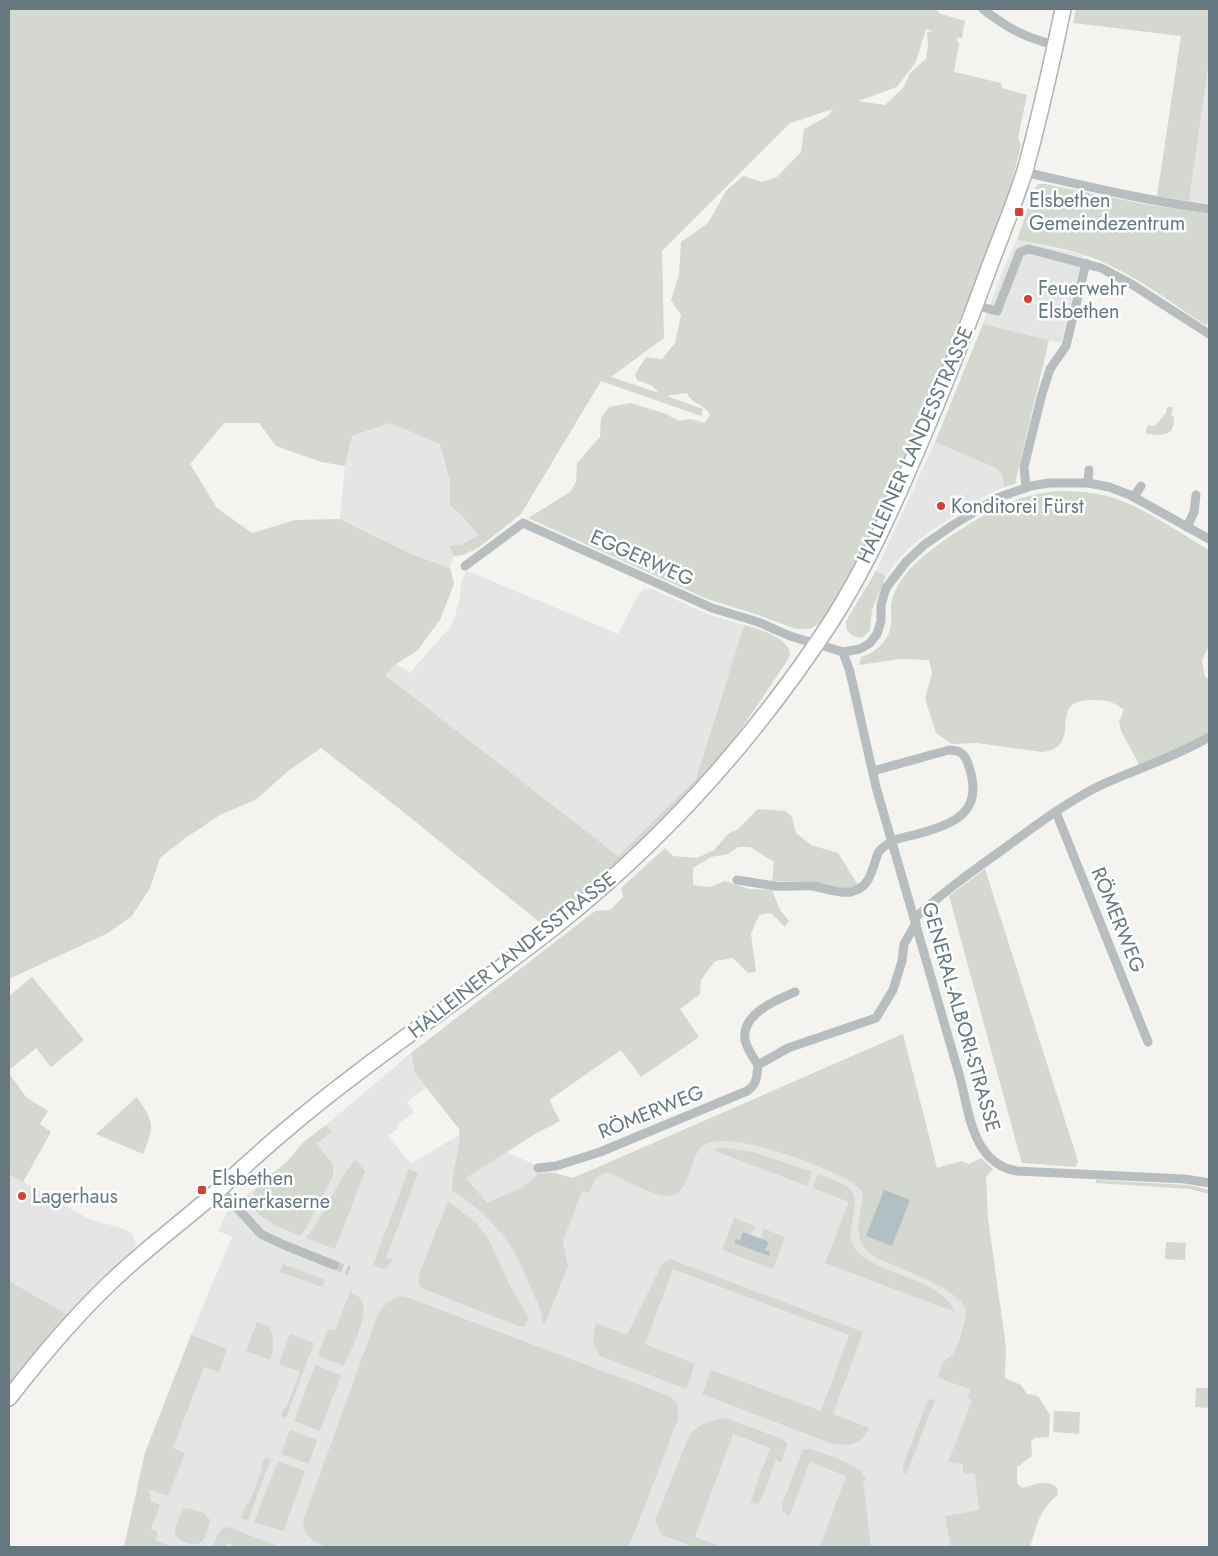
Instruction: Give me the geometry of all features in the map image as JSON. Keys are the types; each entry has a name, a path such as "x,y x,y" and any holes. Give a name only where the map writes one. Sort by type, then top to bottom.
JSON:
{"main road":[{"name":"HALLEINER LANDESSTRASSE","path":"9,1398 65,1331 110,1282 220,1189 280,1134 554,927 615,876 673,820 718,772 758,722 816,643 856,580 892,508 943,392 1024,172 1064,9"}],"street":[{"path":"983,9 1015,31 1034,40 1055,45"},
{"path":"1024,172 1100,190 1178,205 1209,208"},
{"path":"975,305 997,311 1020,252 1029,249 1101,268 1133,285 1209,334"},
{"path":"1026,487 1024,467 1042,394 1050,369 1066,346 1086,263"},
{"path":"1161,316 1166,307"},
{"path":"1088,483 1089,470"},
{"path":"816,643 843,652 860,649 870,643 877,634 881,621 886,588 892,578 917,552 953,524 974,511 997,498 1026,487 1049,483 1088,483 1109,487 1134,497 1209,539"},
{"path":"1134,497 1141,486"},
{"path":"1187,527 1194,512 1196,495"},
{"name":"EGGERWEG","path":"465,566 523,524 702,604 758,622 790,636 816,643"},
{"name":"GENERAL-ALBORI-STRASSE","path":"843,652 850,672 872,771 961,1081 972,1129 978,1143 986,1154 1003,1167 1017,1171 1185,1179 1209,1183"},
{"path":"795,992 763,1008 750,1020 745,1032 745,1041 748,1050 758,1065 788,1048 876,1018 893,990 902,962 904,944 916,921 941,894 1056,812 1101,786 1188,750 1209,737"},
{"path":"738,880 776,886 811,886 850,892 860,888 868,881 875,867 879,852 892,841 939,828 966,811 973,798 974,790 969,767 962,753 957,750 949,750 872,771"},
{"name":"RÖMERWEG","path":"1056,812 1148,1042"},
{"name":"RÖMERWEG","path":"538,1168 556,1166 600,1152 747,1092 757,1080 758,1065"},
{"path":"220,1189 261,1234 334,1265"}],"shaded area":[{"path":"9,9 935,9 941,14 965,21 962,38 956,37 959,44 954,72 1001,83 1002,88 1027,95 1018,138 1021,145 1009,194 946,366 868,544 832,606 820,623 810,629 796,629 707,599 528,518 570,492 576,482 577,463 600,437 601,418 609,407 630,403 664,413 679,421 691,419 705,423 710,415 705,409 692,400 687,393 667,396 703,409 701,416 601,381 521,514 478,548 463,555 454,556 449,546 462,545 478,535 450,505 450,482 440,444 390,423 352,436 345,466 321,462 276,446 259,423 224,423 190,464 217,508 252,533 295,520 340,519 411,554 450,568 454,584 440,620 417,651 396,664 385,675 618,856 696,779 744,625 772,634 778,638 788,648 790,653 785,664 725,751 703,778 665,817 606,873 543,925 321,748 288,771 257,799 220,815 160,858 150,888 132,916 106,934 9,979","holes":["926,29 933,31 927,32 928,46 926,59 910,73 903,88 885,105 858,101 897,87 916,62","833,109 828,116 804,129 801,152 777,177 762,182 743,176 726,191 708,223 681,242 679,275 671,300 681,315 675,343 662,359 646,357 635,374 637,380 651,385 659,393 611,377 664,338 662,251 790,123"]},
{"path":"1076,9 1209,9 1209,61 1189,201 1157,196 1181,36 1073,23"},
{"path":"1209,61 1209,203 1189,201"},
{"path":"1038,184 1209,214 1209,323 1206,325 1202,323 1127,274 1095,259 1063,249 1017,240"},
{"path":"1017,240 1083,255 1061,343 983,324 1001,275"},
{"path":"983,324 1049,340 1015,484 1004,487 1002,474 997,469 935,442"},
{"path":"1167,407 1173,407 1171,416 1174,416 1174,423 1170,432 1160,435 1145,433 1148,425 1155,426 1166,413"},
{"path":"390,423 440,444 450,482 450,505 478,535 462,545 449,547 454,556 450,568 411,554 340,519 345,466 352,436"},
{"path":"935,442 1001,471 1004,487 983,497 929,532 907,550 886,576 876,571"},
{"path":"1057,491 1086,492 1114,498 1150,515 1209,550 1209,646 1202,660 1205,677 1209,679 1209,732 1183,748 1140,766 1121,731 1119,722 1124,710 1112,703 1092,700 1078,702 1070,707 1062,742 1055,749 1042,752 977,743 952,744 936,733 925,699 932,673 929,660 901,659 859,665 861,657 871,653 886,639 891,626 891,606 895,591 911,568 923,556 955,533 1003,505 1041,493"},
{"path":"466,570 618,634 638,595 644,589 652,589 710,615 744,625 696,779 618,856 385,675 396,664 410,673 452,625 460,599 461,582"},
{"path":"876,571 886,576 872,610 870,631 862,638 853,636 847,630 846,621"},
{"path":"758,809 785,811 792,817 796,833 811,845 838,853 858,885 847,889 807,881 772,881 774,862 750,847 738,847 728,854 711,857 693,868 693,885 710,887 725,881 749,889 772,890 780,910 789,921 785,927 771,913 759,915 751,934 756,972 748,973 733,958 715,961 701,980 700,994 680,1009 699,1037 641,1077 621,1050 549,1100 560,1121 535,1134 466,1178 487,1203 524,1187 538,1174 554,1173 573,1178 903,1034 937,1168 961,1161 969,1164 981,1158 993,1169 986,1177 988,1219 1006,1347 1005,1378 1021,1385 1027,1394 1038,1396 1050,1415 1049,1437 1035,1438 1031,1441 1032,1456 1017,1467 1017,1483 1022,1488 1040,1483 1049,1483 1057,1488 1058,1495 1043,1512 1030,1547 951,1547 945,1516 979,1510 975,1473 963,1474 963,1464 948,1462 972,1401 967,1398 970,1389 938,1378 943,1363 953,1354 958,1343 964,1324 965,1308 951,1293 940,1286 879,1259 866,1249 862,1243 859,1231 863,1194 850,1181 818,1166 774,1150 730,1141 712,1142 701,1147 683,1187 674,1195 660,1195 610,1173 602,1174 596,1178 589,1193 582,1191 563,1241 568,1266 545,1324 542,1324 539,1306 520,1263 507,1241 482,1213 452,1190 460,1137 459,1129 415,1073 411,1053 595,911 610,910 623,897 621,888 665,848 673,856 697,858 714,850 729,833 737,830"},
{"path":"985,869 1078,1161 1076,1167 1022,1163 1021,1160 949,896"},
{"path":"32,977 84,1040 51,1067 36,1048 9,1070 9,996"},
{"path":"903,1034 938,1172 971,1288 990,1547 124,1547 145,1453 232,1237 218,1231 230,1206 256,1188 292,1157 300,1147 411,1053 415,1073 426,1087 407,1102 414,1112 396,1126 398,1128 388,1136 411,1164 462,1133 554,1173 573,1178"},
{"path":"9,1073 26,1097 48,1111 40,1124 51,1132 23,1182 9,1174"},
{"path":"137,1097 147,1113 151,1124 150,1137 143,1154 96,1134"},
{"path":"326,1125 332,1132 316,1144 333,1164 333,1176 300,1236 264,1218 257,1212 253,1204 253,1196 258,1187 286,1162 305,1141"},
{"path":"720,1147 753,1152 812,1172 807,1186 713,1150"},
{"path":"355,1160 365,1171 335,1249 306,1238 348,1169"},
{"path":"409,1169 418,1173 386,1258 392,1260 387,1268 383,1269 373,1265"},
{"path":"9,1174 87,1218 124,1229 132,1234 136,1242 134,1248 68,1315 9,1281"},
{"path":"818,1174 843,1184 852,1192 855,1207 851,1240 854,1247 863,1257 876,1265 935,1290 947,1300 955,1312 825,1263 849,1202 813,1188"},
{"path":"1096,1180 1189,1185 1209,1190 1209,1194 1190,1189 1096,1183"},
{"path":"884,1190 910,1200 892,1246 866,1236"},
{"path":"448,1201 477,1224 488,1238 510,1286 528,1317 525,1326 521,1327 424,1289 419,1285 419,1274"},
{"path":"734,1218 755,1226 751,1235 743,1232 740,1241 735,1243 769,1256 765,1250 768,1242 760,1239 764,1229 785,1237 773,1269 722,1250"},
{"path":"743,1232 769,1242 765,1250 770,1252 769,1256 734,1243 736,1239 740,1240"},
{"path":"1166,1242 1186,1243 1185,1260 1165,1259"},
{"path":"670,1259 863,1332 833,1414 870,1428 863,1438 855,1443 845,1445 833,1444 702,1394 711,1370 821,1411 849,1335 673,1269 645,1344 695,1364 686,1389 600,1356 593,1342 596,1323 627,1335 662,1264"},
{"path":"283,1264 325,1280 322,1287 280,1272"},
{"path":"9,1281 68,1315 9,1386"},
{"path":"350,1292 361,1300 363,1316 358,1334 344,1366 318,1356 328,1329 335,1331"},
{"path":"402,1296 669,1396 677,1403 678,1419 629,1547 327,1547 310,1538 305,1531 303,1521 378,1314 388,1302"},
{"path":"257,1322 268,1326 272,1334 273,1347 270,1360 246,1351"},
{"path":"290,1334 314,1343 286,1418 281,1416 300,1372 279,1364"},
{"path":"191,1335 227,1349 219,1372 204,1367 173,1448 185,1453 168,1496 149,1489 151,1502 160,1505 151,1529 158,1532 155,1540 174,1547 124,1547 145,1453"},
{"path":"315,1365 341,1375 320,1431 294,1421"},
{"path":"1196,1388 1209,1388 1209,1408 1195,1407"},
{"path":"930,1399 935,1400 906,1475 903,1471 903,1465 927,1402"},
{"path":"1054,1411 1080,1412 1079,1434 1053,1432"},
{"path":"725,1418 783,1439 787,1444 781,1462 776,1460 761,1500 758,1504 750,1503 770,1448 733,1434 695,1537 722,1547 694,1547 662,1535 655,1521 689,1436 705,1423"},
{"path":"290,1430 317,1440 309,1464 281,1454"},
{"path":"803,1449 810,1449 841,1460 863,1474 866,1479 863,1481 871,1547 820,1547 846,1476 810,1462 789,1517 783,1512 782,1505"},
{"path":"265,1457 271,1459 248,1520 241,1518 247,1503 249,1503"},
{"path":"278,1461 305,1471 284,1530 282,1531 254,1522"},
{"path":"186,1508 204,1513 210,1520 204,1538 198,1544 182,1541 175,1533 175,1527 183,1510"},
{"path":"228,1527 278,1547 239,1547 227,1543 225,1547 213,1547 218,1533 223,1528"}],"tunnel":[{"path":"334,1265 349,1271"}],"place":[{"name":"Elsbethen Gemeindezentrum","path":"1019,212"},
{"name":"Feuerwehr Elsbethen","path":"1028,299"},
{"name":"Konditorei Fürst","path":"941,506"},
{"name":"Elsbethen Rainerkaserne","path":"202,1190"},
{"name":"Lagerhaus","path":"22,1196"}]}
